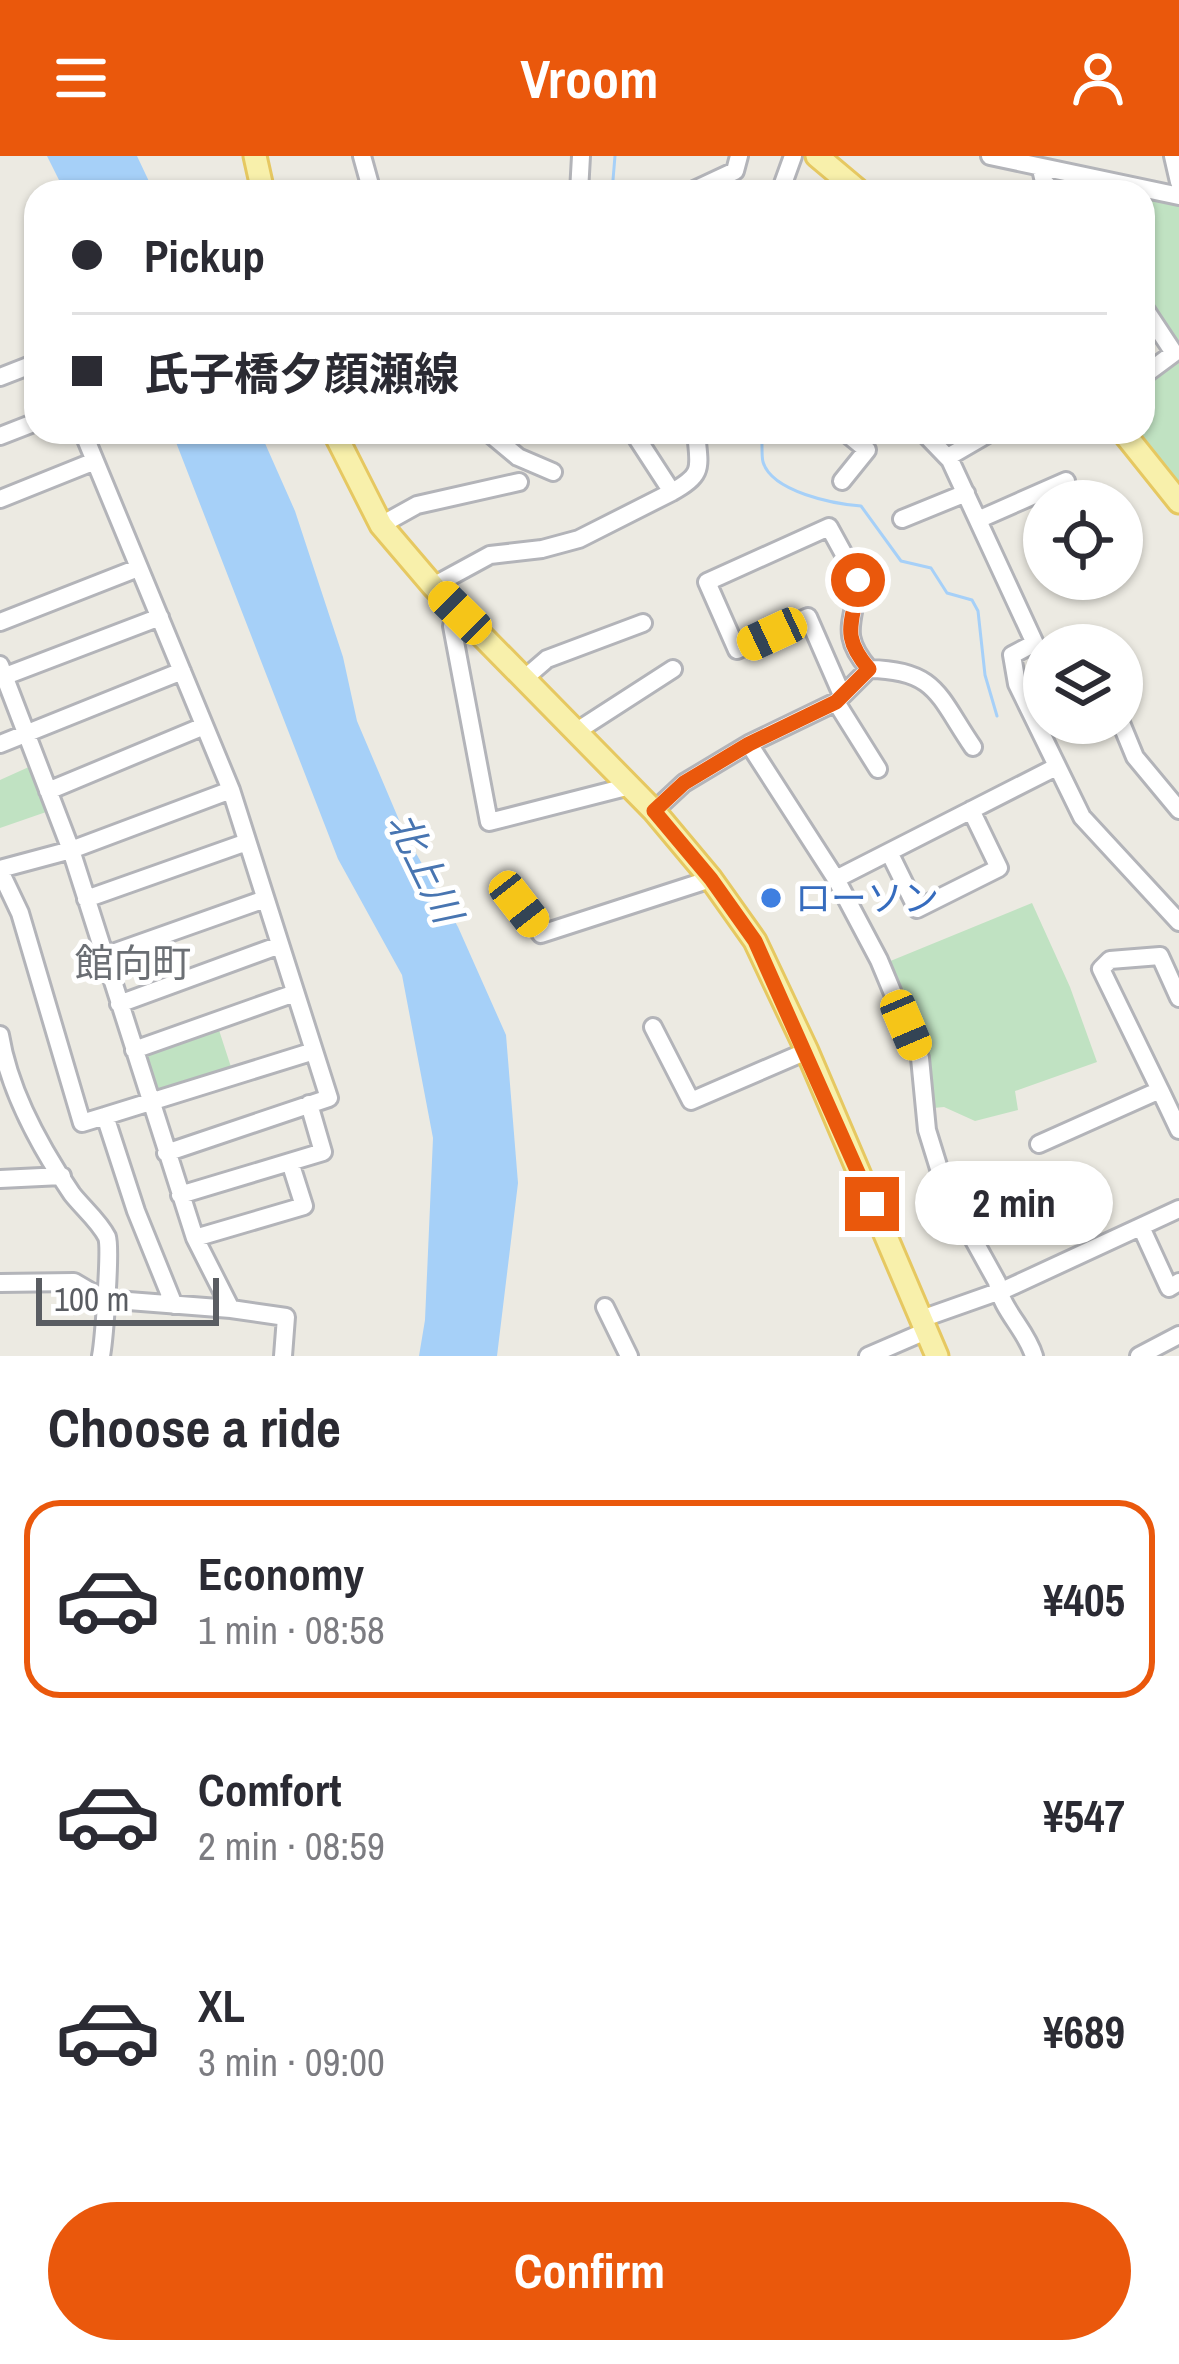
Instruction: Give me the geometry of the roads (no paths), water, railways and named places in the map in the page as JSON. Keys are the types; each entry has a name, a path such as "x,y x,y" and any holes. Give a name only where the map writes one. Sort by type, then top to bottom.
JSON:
{"main road":[{"path":"817,156 844,180"},
{"path":"340,444 382,525 433,586 654,811 755,941 937,1356"},
{"path":"1133,444 1179,502"}],"street":[{"path":"990,156 1105,180"},
{"path":"1173,156 1179,182"},
{"path":"709,180 737,163"},
{"path":"1155,324 1174,353 1155,367"},
{"path":"88,444 231,790 328,1098 166,1153"},
{"path":"502,444 518,457 553,472"},
{"path":"641,444 672,492"},
{"path":"433,586 490,555 579,539 672,492 695,479 700,469 697,444"},
{"path":"842,481 867,450 860,444"},
{"path":"935,444 948,457 980,519 1025,624"},
{"path":"948,457 971,444"},
{"path":"0,499 95,461"},
{"path":"382,525 417,506 520,482"},
{"path":"902,519 966,493"},
{"path":"980,519 1023,500"},
{"path":"869,669 850,647 849,620 858,580 830,527 706,581 737,650 808,617 839,699 878,769"},
{"path":"0,622 138,568"},
{"path":"460,613 452,626 489,822 630,786"},
{"path":"160,617 1,673 71,850 179,1195 231,1309"},
{"path":"525,678 548,659 643,623"},
{"path":"1023,649 1012,655 1023,697"},
{"path":"577,731 673,669"},
{"path":"654,811 684,783 839,699 869,669 904,670 927,680 973,747"},
{"path":"0,744 182,671"},
{"path":"48,791 205,726"},
{"path":"749,744 836,879 879,961 920,1058 927,1130 945,1188 1034,1356"},
{"path":"1045,744 1082,817 1179,922"},
{"path":"1130,744 1179,810"},
{"path":"836,879 1056,767"},
{"path":"231,790 71,850 0,870 20,913 82,1124 314,1051"},
{"path":"889,852 916,909 999,868 971,810"},
{"path":"86,898 247,842"},
{"path":"519,904 542,934 711,879"},
{"path":"104,956 266,898"},
{"path":"119,1004 280,945"},
{"path":"1179,998 1160,956 1110,960 1101,969 1179,1130"},
{"path":"134,1050 295,993"},
{"path":"653,1027 691,1101 807,1051"},
{"path":"0,1035 4,1075 62,1177 106,1235 111,1253 101,1356"},
{"path":"1039,1144 1160,1090"},
{"path":"179,1195 323,1152 309,1104"},
{"path":"105,1116 174,1305"},
{"path":"195,1238 304,1206 290,1162"},
{"path":"0,1179 62,1177"},
{"path":"868,1356 998,1290 1179,1209"},
{"path":"1141,1227 1168,1288 1179,1282"},
{"path":"0,1283 74,1282 104,1299 286,1317 283,1356"},
{"path":"605,1307 629,1356"},
{"path":"1139,1356 1179,1335"}],"water":[{"path":"47,156 137,156 148,180 59,180"},
{"path":"177,444 265,444 295,511 343,657 357,721 405,834 458,927 506,1035 518,1183 497,1356 419,1356 425,1320 433,1138 402,975 338,859"}],"waterway":[{"path":"613,180 615,156"},
{"path":"762,444 763,462 778,481 820,499 861,506 901,561 931,568 947,593 972,600 997,716"}],"place":[{"name":"ローソン","path":"771,898"}],"district":[{"name":"館向町","path":"133,963"}],"water label":[{"name":"北上川","path":"425,867"}]}
